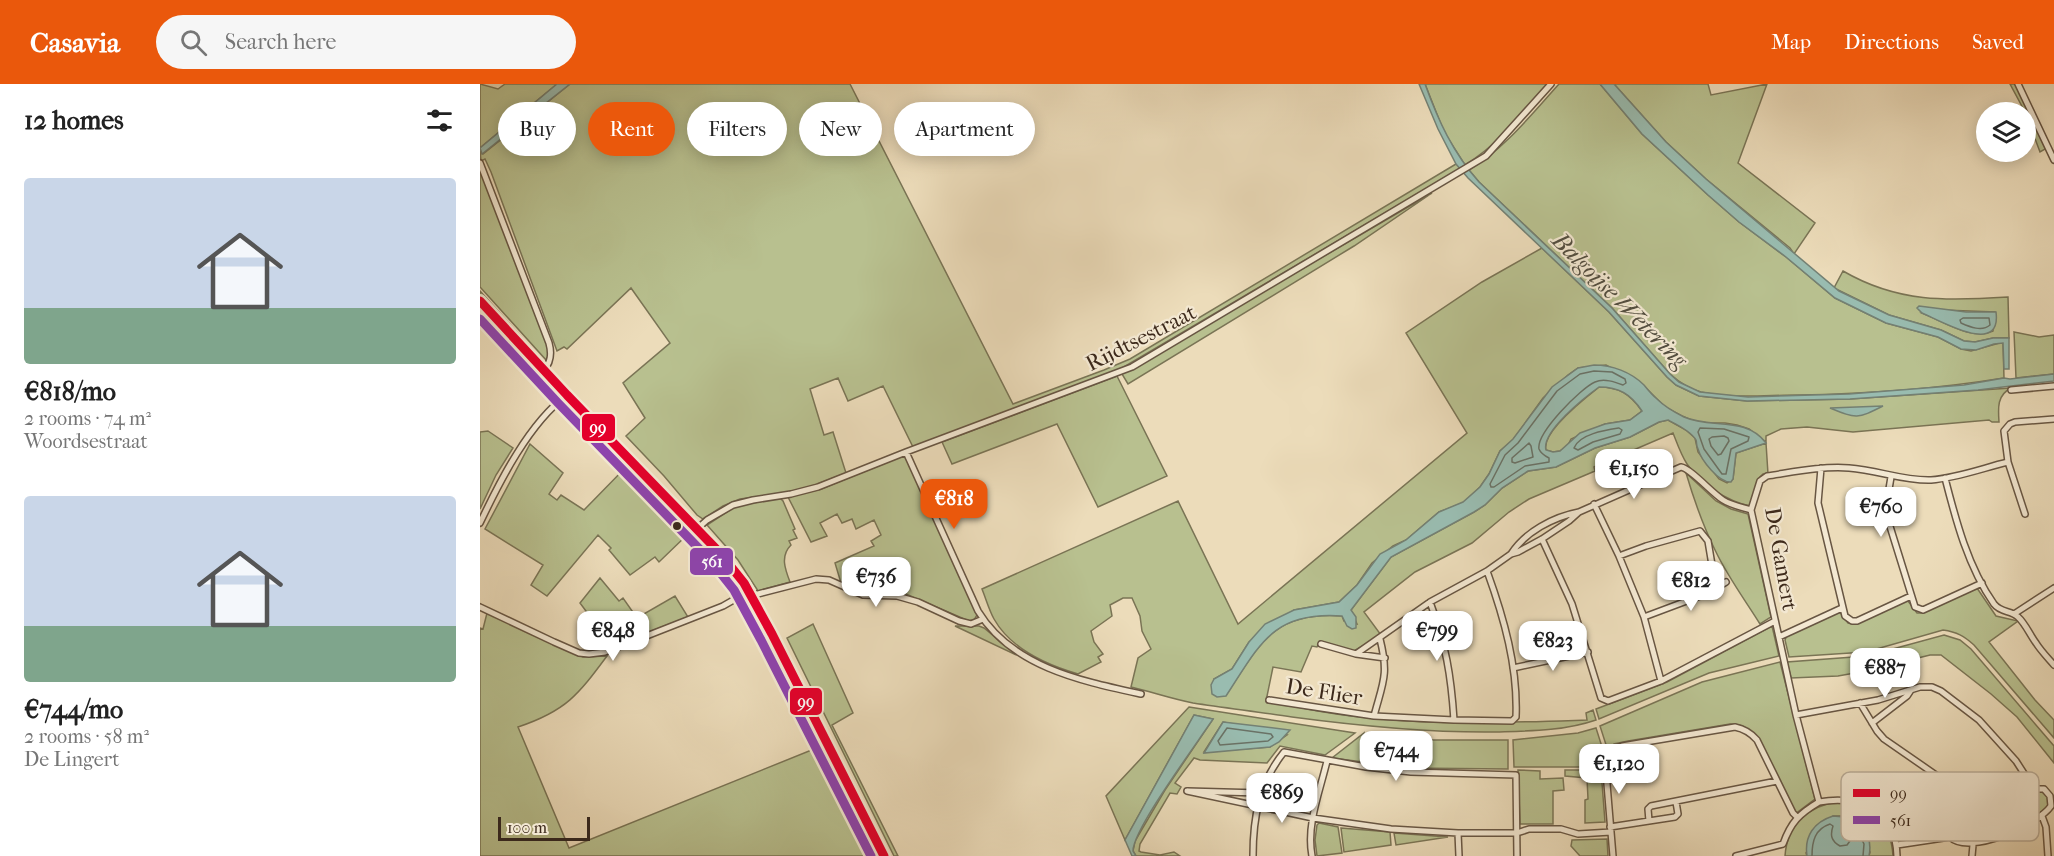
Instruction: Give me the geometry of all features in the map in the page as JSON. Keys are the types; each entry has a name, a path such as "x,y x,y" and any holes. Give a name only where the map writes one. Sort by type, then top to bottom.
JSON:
{"main road":[{"path":"480,303 733,568 751,594 884,856"}],"street":[{"name":"Rijdtsestraat","path":"697,529 733,505 819,487 1132,367 1468,168 1495,148 1551,84"},
{"path":"2018,84 2054,160"},
{"path":"480,163 549,343 551,357 544,370"},
{"path":"2011,390 2054,386"},
{"path":"480,523 529,437 567,395"},
{"path":"2025,514 2008,462 2004,434 2006,427 2015,422 2054,419"},
{"path":"906,452 983,619 994,633 1052,671 1141,694"},
{"name":"De Gamert","path":"1821,468 1818,503 1842,608 1779,637 1750,510 1762,478 1821,468 1851,468 1909,480 1945,478 2008,462"},
{"name":"De Flier","path":"1356,654 1430,602 1487,571 1511,554 1542,539 1579,512 1682,467 1691,471 1701,483 1725,501 1750,510"},
{"path":"1891,477 1886,507 1888,520 1915,607 1923,610 1982,583"},
{"path":"1945,478 1959,527 1982,583 1995,606 2014,614 2054,665"},
{"path":"1594,504 1619,556 1644,617 1661,681"},
{"name":"De Flier","path":"1511,554 1539,527 1579,512"},
{"path":"1619,556 1700,531 1708,541 1716,589"},
{"path":"1542,539 1572,604 1601,698 1608,701 1661,681 1775,621"},
{"name":"De Flier","path":"1269,700 1374,716 1512,721 1516,717 1513,668 1499,605 1487,571"},
{"path":"480,607 579,653 596,654 723,606 744,594 807,580 829,580 863,595 897,596 918,602 959,621 971,624 983,619"},
{"path":"1644,617 1708,593 1726,582"},
{"path":"2014,614 2054,588"},
{"path":"1842,608 1845,616 1852,621 1911,596"},
{"path":"1430,602 1442,634 1449,663 1454,720"},
{"path":"1779,637 1796,715 1819,801"},
{"name":"De Flier","path":"1374,716 1384,680 1384,658 1380,639"},
{"name":"De Flier","path":"1321,645 1384,658"},
{"path":"1513,668 1588,652"},
{"path":"1796,715 1860,703 1912,688 1932,687 1941,691 1979,720 2023,772"},
{"path":"1872,723 1907,696 1912,688"},
{"path":"1860,703 1884,739 1932,772"},
{"path":"1613,856 1605,769 1606,755 1611,750 1622,746 1735,727 1743,728 1757,740 1797,817"},
{"path":"1253,856 1256,806 1277,760 1284,752 1327,761 1411,771 1516,775 1517,856"},
{"path":"1312,856 1313,818 1327,761"},
{"path":"1650,821 1648,809 1651,806 1777,781"},
{"path":"2039,789 2044,789 2050,796 2051,806 2039,818"},
{"path":"1260,793 1187,791 1313,818 1391,829 1458,832 1561,829 1578,834 1675,818 1678,814 1676,802"},
{"path":"1736,856 1783,844 1790,825 1797,817 1819,801 1841,800"},
{"path":"2042,816 2046,827 2048,856"},
{"path":"1458,832 1459,856"},
{"path":"1895,841 1897,856"},
{"path":"1897,845 1924,841"},
{"path":"1955,841 1959,844 1972,845 1990,841"},
{"path":"1972,845 1972,856"}],"green space":[{"path":"480,84 498,89 505,84 557,84 535,102 498,102 498,133 480,148"},
{"path":"570,84 850,84 859,102 799,102 799,156 882,156 882,147 1013,404 1130,359 1456,164 1461,168 1117,371 913,447 883,386 848,401 838,378 810,389 824,435 833,432 846,473 790,492 740,499 723,506 703,519 626,436 645,418 623,383 670,343 631,288 567,349 564,347 557,351 491,172 485,159 481,161 480,151 483,154 498,142 498,156 576,156 576,102 548,102"},
{"path":"1425,84 1549,84 1500,138 1465,165 1444,132"},
{"path":"1559,84 1600,84 1642,134 1708,195 1835,298 1886,323 1938,337 1961,349 1971,351 2003,342 2004,378 1901,390 1750,396 1701,392 1681,382 1670,374 1612,308 1469,170 1506,141"},
{"path":"1614,84 1708,84 1711,95 1767,84 1738,163 1815,223 1794,254 1790,248 1706,179 1666,142"},
{"path":"2010,84 2017,84 2025,102 2020,102"},
{"path":"2036,125 2047,148 2040,152 2036,141"},
{"path":"480,170 548,345 549,360 547,361 480,287"},
{"path":"1432,193 1354,246 1128,384 1122,374"},
{"path":"1542,248 1609,312 1667,377 1676,385 1699,396 1747,401 1850,399 2011,388 2001,398 1999,422 1989,420 1853,432 1807,427 1781,429 1766,436 1766,442 1749,429 1737,425 1694,421 1682,416 1665,407 1643,385 1606,365 1578,368 1543,398 1513,440 1500,451 1480,487 1463,503 1439,512 1406,540 1393,546 1372,563 1357,585 1339,602 1294,610 1249,642 1232,669 1214,679 1226,695 1259,646 1284,625 1300,619 1319,616 1342,616 1344,621 1357,624 1351,610 1391,557 1474,512 1485,505 1502,488 1528,471 1556,467 1595,448 1630,437 1659,422 1668,420 1695,438 1698,452 1719,479 1727,483 1733,479 1736,453 1766,443 1768,474 1760,477 1750,506 1723,496 1699,478 1685,460 1673,433 1594,467 1595,471 1529,499 1509,512 1472,543 1415,572 1364,612 1381,635 1354,651 1320,641 1317,647 1312,646 1301,672 1273,667 1266,701 1376,719 1446,722 1587,720 1586,713 1593,710 1596,720 1584,724 1547,730 1496,732 1394,728 1317,720 1177,700 1131,687 1138,658 1151,649 1142,631 1140,616 1132,598 1123,598 1110,605 1112,616 1091,631 1094,642 1103,654 1098,657 1101,662 1078,674 1042,661 1020,647 1001,630 992,616 982,589 1178,501 1238,624 1467,433 1406,333 1482,282"},
{"path":"1843,271 1883,289 1903,294 1943,299 2008,297 2009,338 1964,341 1941,330 1889,315 1834,288","holes":["1943,310 1995,312 1993,331 1976,334 1922,313"]},
{"path":"480,291 544,362 480,298"},
{"path":"2014,332 2039,337 2054,335 2054,374 2016,378"},
{"path":"1117,376 1167,476 1098,507 1057,424 952,464 942,442"},
{"path":"1599,387 1612,388 1624,393 1642,411 1630,420 1605,424 1571,439 1567,447 1560,451 1546,450 1546,443 1557,425"},
{"path":"488,431 513,448 496,475 480,509 480,432"},
{"path":"530,444 563,473 549,494 557,500 561,495 584,510 626,467 688,534 659,562 655,557 630,575 609,550 611,548 598,535 547,596 531,585 543,565 485,529"},
{"path":"905,455 978,613 974,620 969,621 906,594 866,593 841,583 835,563 874,546 871,541 881,535 874,520 856,529 852,519 842,523 837,514 820,523 827,536 811,542 788,497 821,489"},
{"path":"1686,473 1716,501 1748,514 1771,617 1760,624 1716,552 1699,513"},
{"path":"780,498 797,538 789,541 791,545 785,558 785,567 790,582 758,591 738,560 707,525 736,506"},
{"path":"600,578 619,601 623,598 637,618 675,596 688,617 610,647 591,651 606,638 580,603"},
{"path":"1977,588 1996,616 2018,621 1989,642 2054,720 2054,738 1974,645 1952,632 1943,630 1866,652 1789,657 1785,640 1787,635 1840,612 1848,623 1854,624 1901,602 1908,601 1917,613 1921,613"},
{"path":"487,613 583,657 607,656 579,691 560,708 518,727 569,848 819,747 873,856 480,856 480,628 483,629"},
{"path":"813,624 853,713 832,725 898,856 894,856 787,638"},
{"path":"955,626 984,628 1014,654"},
{"path":"1772,626 1779,656 1709,673 1599,719 1596,709 1667,682"},
{"path":"1944,635 1960,640 1971,649 2054,746 2054,763 2017,717 1941,655 1930,655 1838,676 1791,678 1787,662 1867,656"},
{"path":"1780,662 1815,799 1795,814 1754,736 1741,725 1730,724 1628,741 1614,744 1608,751 1600,726 1702,682"},
{"path":"1189,707 1355,733 1325,755 1280,746 1267,763 1194,758 1175,783 1181,787 1177,794 1170,793 1140,844 1139,851 1160,855 1174,852 1180,856 1136,856 1133,851 1135,841 1165,790 1213,719 1194,715 1125,840 1106,796","holes":["1223,722 1287,735 1270,747 1204,752"]},
{"path":"1596,728 1603,750 1599,767 1514,767 1513,740 1578,733"},
{"path":"1364,733 1363,740 1371,741 1373,735 1432,740 1508,740 1508,769 1410,768 1332,758"},
{"path":"1518,770 1540,771 1540,779 1563,778 1564,790 1553,791 1553,824 1520,824"},
{"path":"1565,770 1601,770 1605,822 1585,823 1585,800 1588,799 1587,778 1565,776"},
{"path":"2039,792 2048,797 2049,804 2039,813"},
{"path":"1841,803 1841,816 1833,816 1806,853 1807,856 1785,856 1794,826 1808,813 1827,804"},
{"path":"1319,823 1338,827 1342,853 1317,856 1315,840"},
{"path":"1341,828 1390,832 1391,845 1344,852"},
{"path":"1394,833 1448,837 1396,845"},
{"path":"1607,839 1608,856 1580,856 1571,846 1572,840"},
{"path":"1865,841 1890,841 1893,856 1869,856 1870,852"}],"water":[{"path":"557,84 570,84 547,102 535,102"},
{"path":"1419,84 1425,84 1447,136 1461,160 1479,182 1612,308 1670,374 1679,382 1700,392 1748,397 1849,394 1964,385 2004,378 2054,374 2054,381 1978,390 1850,399 1747,401 1699,396 1676,385 1667,377 1609,312 1468,178 1456,164"},
{"path":"1600,84 1614,84 1666,142 1706,179 1839,291 1889,315 1941,330 1964,341 2009,338 2009,369 2004,369 2003,343 1976,350 1961,349 1938,337 1886,323 1835,298 1708,195 1642,134"},
{"path":"498,133 498,141 482,154 480,148"},
{"path":"1919,306 1966,312 1996,312 1995,325 1990,332 1980,334 1968,332 1922,313 1917,308"},
{"path":"1601,365 1621,370 1639,380 1653,396 1684,417 1749,429 1766,443 1736,453 1731,482 1721,479 1711,470 1691,434 1668,420 1659,422 1630,437 1595,448 1556,467 1528,471 1502,488 1485,505 1474,512 1391,557 1351,610 1356,617 1356,628 1352,629 1347,626 1342,616 1319,616 1300,619 1284,625 1259,647 1226,696 1217,697 1212,694 1211,685 1214,679 1232,669 1249,642 1265,624 1294,610 1339,602 1357,585 1380,554 1406,540 1439,512 1463,502 1480,487 1500,451 1513,439 1552,387 1578,368","holes":["1599,387 1624,393 1642,411 1630,420 1605,424 1580,433 1560,451 1546,450 1550,434 1565,416"]},
{"path":"1883,406 1857,416 1830,408"},
{"path":"1194,715 1213,719 1143,824 1133,851 1136,856 1132,856 1125,840"},
{"path":"1223,722 1290,730 1279,742 1270,747 1204,753"},
{"path":"1833,816 1841,817 1841,841 1869,841 1869,856 1807,856 1809,836 1820,822"}],"transit line":[{"name":"99","path":"480,301 567,395 720,553 744,583 884,856"},
{"name":"561","path":"480,319 711,561 734,590 871,856"}],"water label":[{"name":"Balgoijse Wetering","path":"1620,300"}]}
